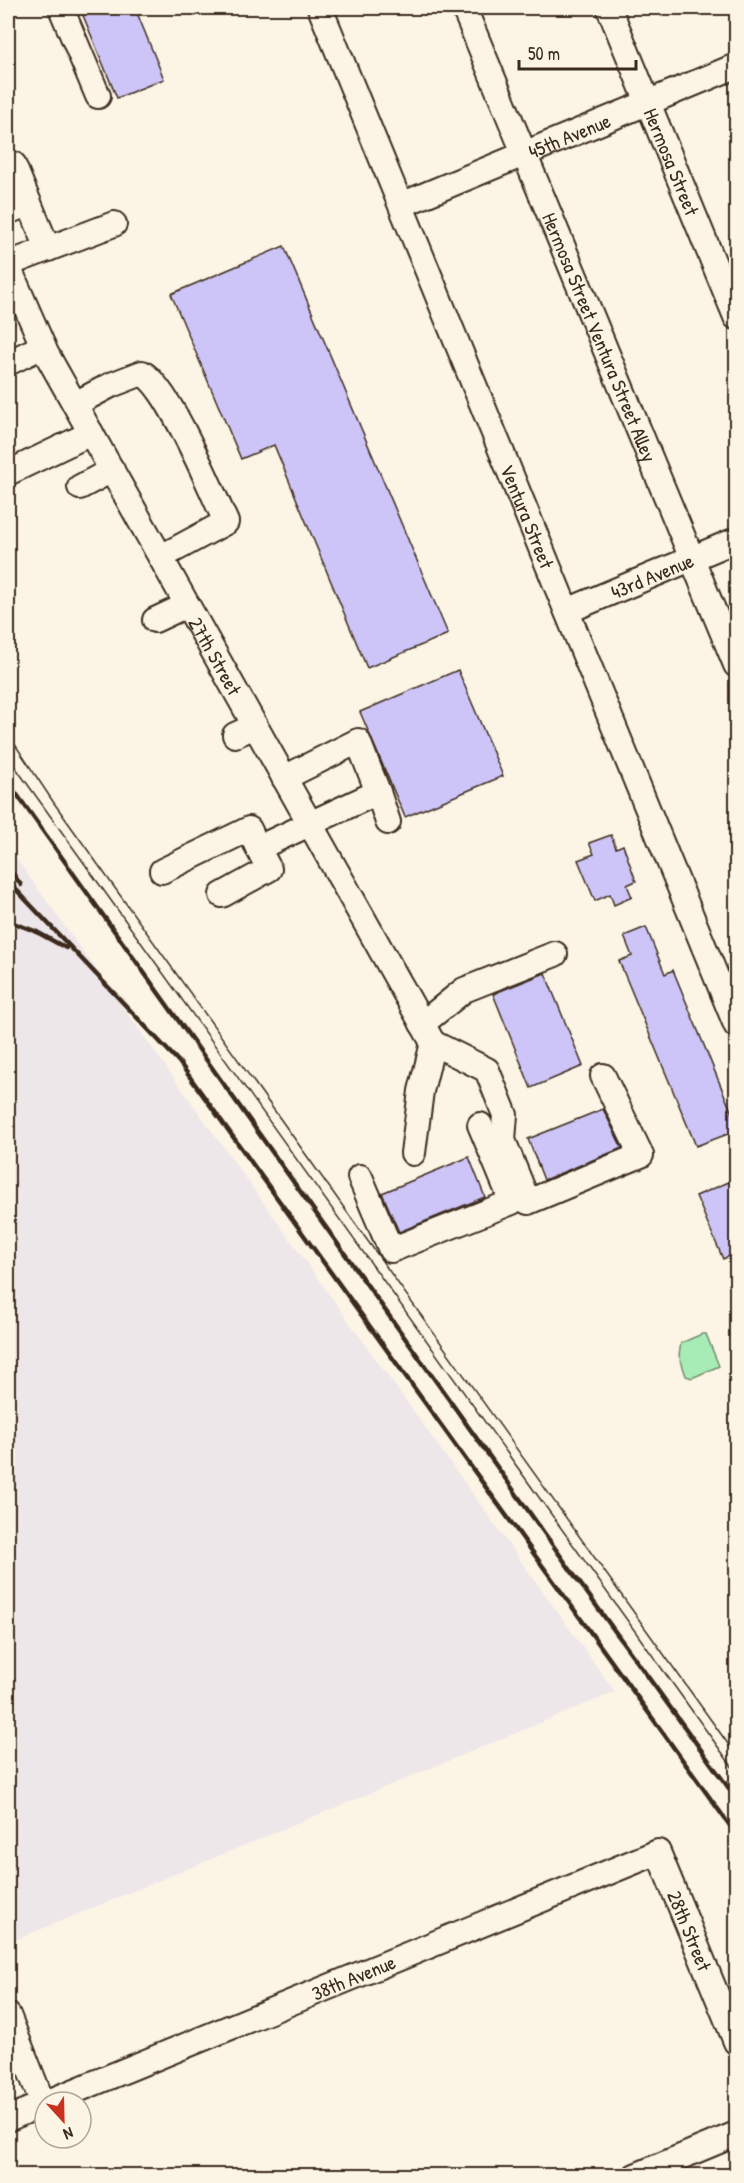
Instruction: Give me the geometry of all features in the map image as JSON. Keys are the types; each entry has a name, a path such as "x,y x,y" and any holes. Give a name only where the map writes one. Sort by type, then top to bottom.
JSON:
{"street":[{"path":"62,8 98,96"},
{"name":"Ventura Street","path":"320,8 735,1017"},
{"name":"Hermosa Street Ventura Street Alley","path":"465,8 736,665"},
{"name":"Hermosa Street","path":"609,8 736,317"},
{"name":"45th Avenue","path":"401,205 736,66"},
{"path":"8,166 13,164 18,207 48,249"},
{"path":"8,265 114,224"},
{"name":"27th Street","path":"8,265 43,346 187,605 245,731 284,778 428,1033"},
{"path":"8,363 43,346"},
{"path":"75,404 126,377 142,373 151,377 170,408 226,522 161,557"},
{"path":"8,473 91,433"},
{"path":"8,454 42,457"},
{"path":"80,487 112,470"},
{"name":"43rd Avenue","path":"567,611 736,540"},
{"path":"155,620 187,605"},
{"path":"284,778 358,741 388,822"},
{"path":"258,848 378,792"},
{"path":"162,872 249,829 269,869 222,895"},
{"path":"413,1153 428,1033 464,990 555,954"},
{"path":"428,1033 487,1070 505,1115 503,1140 528,1202 641,1155 603,1076"},
{"path":"360,1178 391,1250 512,1202 480,1125"},
{"name":"28th Street","path":"658,1852 736,2042"},
{"name":"38th Avenue","path":"77,2090 658,1852"},
{"path":"8,2015 40,2090"},
{"name":"38th Avenue","path":"8,2119 33,2108"},
{"path":"634,2175 736,2134"}],"shaded area":[{"path":"8,847 615,1692 8,1943"}],"green space":[{"path":"706,1334 719,1366 692,1378 686,1376 679,1355 681,1343"}],"building":[{"path":"80,8 135,8 164,79 117,98"},
{"path":"284,246 448,634 367,668 274,445 241,459 171,294"},
{"path":"458,670 503,776 405,817 360,712"},
{"path":"611,835 616,848 623,845 636,881 627,885 632,897 614,905 610,894 595,901 578,860 594,854 589,843"},
{"path":"646,927 665,974 673,970 736,1123 736,1131 696,1146 619,961 632,956 624,936"},
{"path":"545,973 583,1066 531,1088 493,994"},
{"path":"603,1109 622,1148 544,1180 528,1139"},
{"path":"469,1157 485,1197 399,1232 382,1193"},
{"path":"736,1179 736,1253 723,1259 696,1196"}],"tram line":[{"path":"8,734 54,803 736,1755"},
{"path":"8,757 736,1772"}],"railway":[{"path":"8,782 736,1798"},
{"path":"8,867 21,885"},
{"path":"8,881 179,1062 736,1834"},
{"path":"8,921 35,931 66,948"}]}
